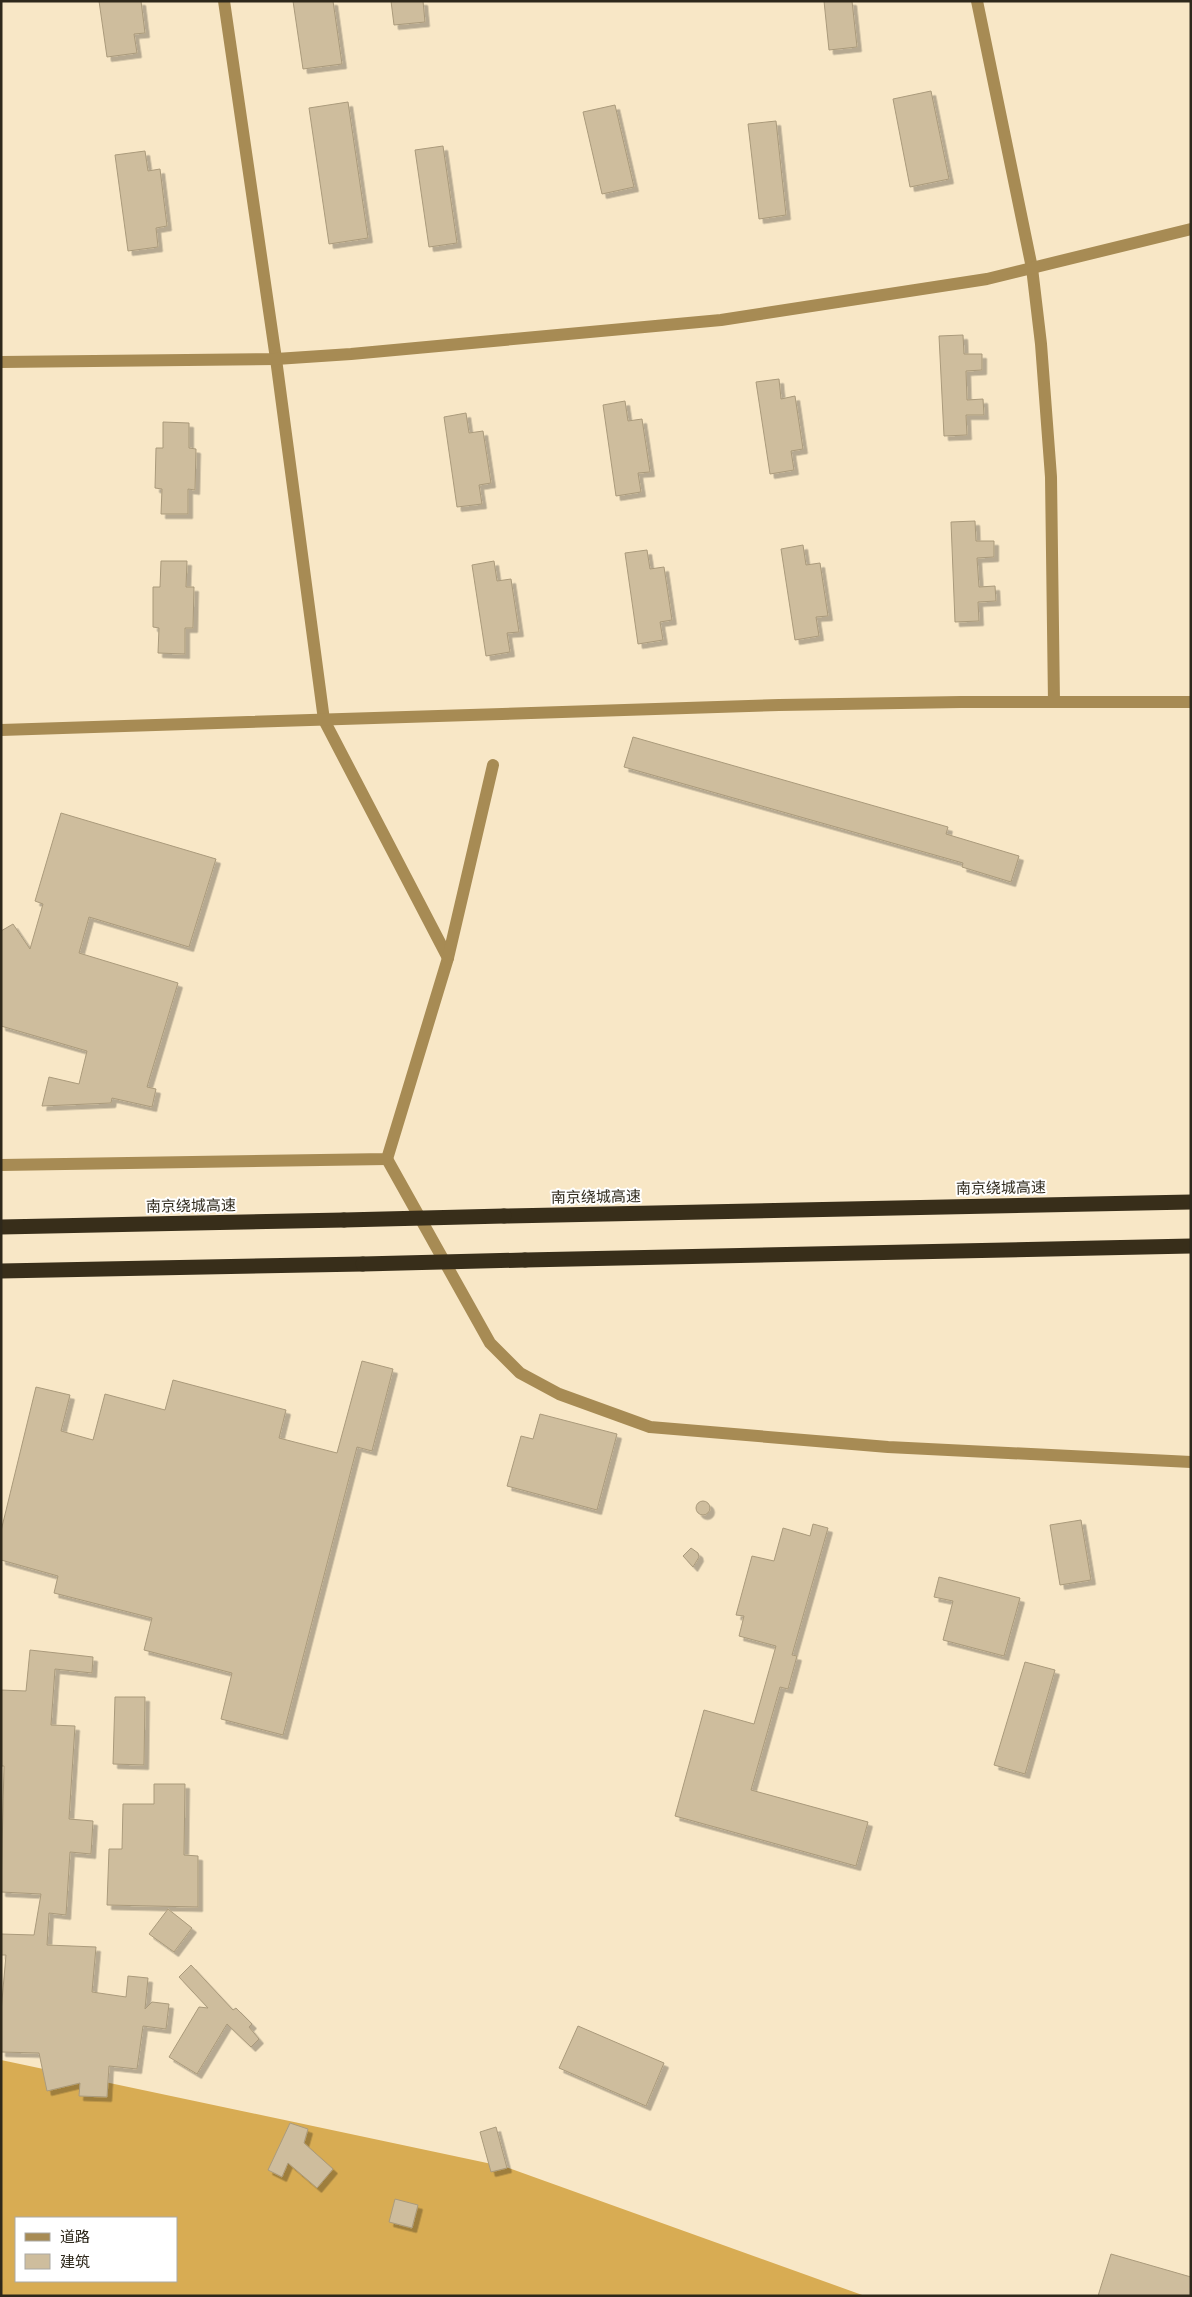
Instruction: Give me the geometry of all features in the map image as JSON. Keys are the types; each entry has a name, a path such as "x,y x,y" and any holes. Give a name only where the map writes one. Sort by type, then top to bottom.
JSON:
{"highway":[{"name":"南京绕城高速","path":"1,1227 1191,1202"},
{"path":"1,1272 1191,1246"}],"street":[{"path":"224,1 276,358 324,720 448,958"},
{"path":"977,1 1032,268 1041,344 1050,477 1054,702"},
{"path":"1,362 276,358 351,354 720,320 986,279 1191,229"},
{"path":"1,730 779,705 961,702 1191,702"},
{"path":"493,765 448,958 387,1159 490,1343 520,1372 559,1394 650,1428 888,1447 1191,1462"},
{"path":"1,1165 387,1159"}],"shaded area":[{"path":"1,2060 506,2167 865,2296 1,2296"}],"building":[{"path":"99,1 141,1 145,33 134,34 137,53 107,57"},
{"path":"293,1 333,1 342,64 303,69"},
{"path":"391,1 423,1 425,22 394,25"},
{"path":"824,1 852,1 857,47 829,50"},
{"path":"931,91 949,179 910,187 893,99"},
{"path":"348,102 368,238 329,244 309,108"},
{"path":"615,105 634,187 602,194 583,112"},
{"path":"776,121 786,215 759,219 748,124"},
{"path":"443,146 457,243 429,247 415,150"},
{"path":"145,151 148,171 160,169 167,226 156,228 158,247 128,251 115,155"},
{"path":"963,335 964,354 982,354 982,370 966,371 967,400 983,399 984,415 966,415 967,435 944,436 939,336"},
{"path":"779,379 781,399 795,396 803,449 791,451 794,470 770,474 756,382"},
{"path":"625,401 628,421 642,419 650,472 638,473 641,492 616,496 603,405"},
{"path":"466,413 469,433 483,431 491,483 479,485 482,504 457,507 444,417"},
{"path":"163,422 189,423 189,448 196,449 195,490 188,489 188,514 161,514 162,489 155,488 156,448 163,448"},
{"path":"975,521 976,541 994,541 994,557 977,558 979,587 995,586 996,601 978,602 979,621 955,622 951,522"},
{"path":"803,545 806,565 820,563 828,616 816,617 819,636 795,640 781,549"},
{"path":"647,550 650,569 664,567 672,620 660,622 663,640 638,644 625,553"},
{"path":"161,561 187,561 186,587 194,587 193,628 185,628 185,654 158,653 159,628 153,627 153,587 160,587"},
{"path":"494,561 497,581 511,579 519,632 507,633 510,652 486,656 472,565"},
{"path":"633,737 948,827 946,834 1019,856 1011,882 962,867 963,863 624,767"},
{"path":"61,813 216,859 189,947 89,917 79,953 178,983 147,1087 156,1089 152,1107 112,1098 111,1103 42,1106 49,1077 79,1084 87,1051 1,1026 1,931 13,924 30,949 43,904 35,901"},
{"path":"362,1361 393,1369 372,1451 357,1447 283,1735 221,1719 232,1673 144,1650 152,1618 54,1593 58,1576 1,1560 1,1531 36,1387 70,1395 61,1431 93,1440 105,1394 165,1410 173,1380 286,1410 279,1438 337,1453"},
{"path":"540,1414 617,1434 597,1510 507,1486 521,1436 533,1439"},
{"path":"700,1501 706,1501 710,1508 706,1515 700,1515 696,1511 696,1505"},
{"path":"1081,1520 1091,1580 1060,1585 1050,1525"},
{"path":"813,1524 828,1528 792,1655 797,1656 788,1689 780,1687 751,1790 868,1822 856,1866 675,1816 704,1710 754,1724 776,1646 739,1636 744,1616 736,1615 752,1556 774,1561 783,1528 810,1536"},
{"path":"691,1548 698,1553 699,1557 693,1567 683,1556"},
{"path":"939,1577 1020,1598 1004,1656 943,1640 953,1601 934,1597"},
{"path":"30,1650 93,1657 92,1673 55,1669 51,1725 75,1726 69,1819 93,1821 91,1854 70,1852 66,1915 49,1913 47,1945 96,1947 92,1992 126,1997 128,1976 148,1978 145,2009 152,2002 169,2004 166,2029 143,2026 137,2069 109,2066 107,2097 79,2096 80,2083 47,2091 39,2053 1,2052 1,2012 6,1955 1,1955 1,1934 34,1935 41,1894 1,1892 4,1766 1,1766 1,1690 26,1691"},
{"path":"1025,1662 1055,1670 1025,1774 994,1765"},
{"path":"115,1697 145,1697 144,1765 113,1764"},
{"path":"154,1784 185,1784 184,1855 198,1856 198,1907 107,1905 109,1849 122,1849 123,1804 154,1804"},
{"path":"168,1909 192,1928 174,1952 149,1934"},
{"path":"191,1965 233,2010 236,2008 252,2024 249,2027 259,2039 251,2047 227,2024 197,2074 169,2057 199,2007 208,2008 179,1977"},
{"path":"578,2026 664,2063 646,2106 559,2068"},
{"path":"290,2123 308,2129 304,2143 333,2169 317,2188 288,2163 282,2177 268,2170"},
{"path":"496,2127 507,2168 491,2172 480,2132"},
{"path":"395,2199 418,2205 412,2228 389,2222"},
{"path":"1111,2254 1191,2277 1191,2296 1098,2296"}]}
